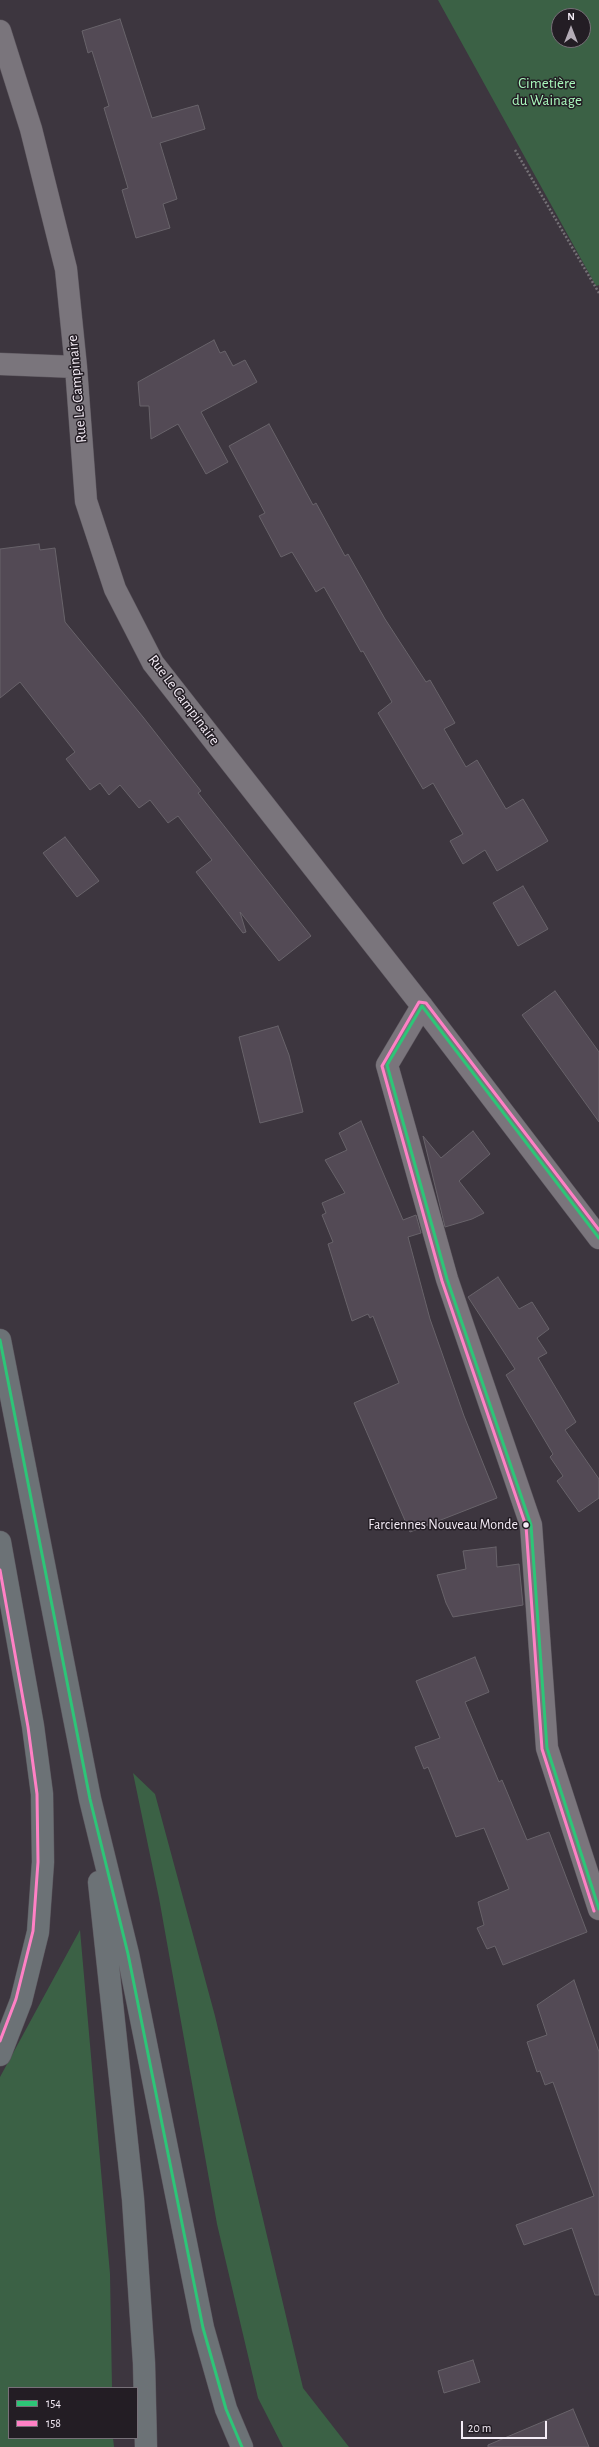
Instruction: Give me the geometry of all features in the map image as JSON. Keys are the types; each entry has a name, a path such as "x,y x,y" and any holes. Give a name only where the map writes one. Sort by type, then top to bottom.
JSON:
{"highway":[{"path":"0,1340 90,1799 128,1954 203,2328 226,2409 242,2447"},
{"path":"0,1542 20,1645 42,1794 44,1862 38,1932 21,2001 0,2055"},
{"path":"90,1799 133,2199 144,2363 146,2447"}],"street":[{"name":"Rue Le Campinaire","path":"0,31 31,129 66,270 76,367 86,501 115,589 153,663 422,1006 599,1238"},
{"path":"0,364 76,367"},
{"path":"422,1006 386,1065 447,1279 531,1525 547,1748 599,1909"}],"path":[{"path":"515,150 599,293"}],"green space":[{"name":"Cimetière du Wainage","path":"438,0 599,0 599,285 596,286"},
{"path":"133,1773 155,1794 215,2016 303,2388 349,2447 283,2447 258,2398 217,2224 159,1898"},
{"path":"80,1930 110,2274 112,2387 8,2387 8,2439 113,2439 114,2447 0,2447 0,2077"}],"building":[{"path":"120,19 152,118 198,105 205,129 160,143 177,199 163,204 170,228 136,238 122,190 128,188 104,108 109,106 92,51 88,53 82,31"},
{"path":"214,340 220,353 225,351 233,366 245,360 257,382 201,412 228,462 206,474 178,424 151,439 149,406 140,406 138,382"},
{"path":"269,424 313,505 316,503 345,556 348,554 385,619 426,682 430,680 455,723 444,729 466,767 477,760 506,809 523,799 548,841 497,871 485,850 463,864 450,841 463,834 433,783 423,789 378,713 392,702 363,651 361,652 324,587 316,592 292,552 281,557 259,516 265,513 229,446"},
{"path":"39,544 40,550 55,548 65,622 143,717 201,791 198,793 311,936 279,961 240,912 246,932 243,933 196,872 212,860 178,816 168,823 150,800 139,808 120,785 109,795 100,783 90,790 66,759 75,752 20,682 0,698 0,549"},
{"path":"65,837 99,881 77,897 43,853"},
{"path":"523,886 548,929 518,946 493,903"},
{"path":"555,991 599,1052 599,1122 522,1015"},
{"path":"278,1026 289,1055 303,1112 260,1123 239,1037"},
{"path":"361,1121 403,1220 416,1215 421,1233 408,1237 430,1319 464,1416 497,1498 410,1532 354,1403 399,1383 373,1316 370,1318 368,1314 352,1321 328,1244 333,1242 322,1215 326,1213 322,1203 345,1193 325,1160 347,1150 339,1133"},
{"path":"473,1131 490,1154 459,1181 484,1213 472,1219 445,1227 423,1136 441,1158"},
{"path":"498,1277 519,1309 532,1302 549,1329 537,1338 547,1353 538,1358 576,1422 565,1430 599,1479 599,1498 579,1512 557,1481 563,1476 550,1457 553,1454 506,1375 515,1369 468,1297"},
{"path":"496,1547 497,1567 519,1564 523,1605 453,1617 446,1603 437,1575 466,1569 463,1551"},
{"path":"475,1657 489,1692 465,1702 499,1782 502,1780 527,1840 549,1832 587,1932 503,1965 495,1946 487,1949 477,1928 484,1925 478,1902 509,1889 484,1828 456,1837 428,1767 424,1769 415,1747 440,1738 416,1681"},
{"path":"574,1980 599,2052 599,2295 595,2295 572,2228 524,2245 516,2225 594,2196 553,2082 545,2085 540,2071 537,2072 527,2042 547,2035 537,2005"},
{"path":"473,2360 480,2382 444,2393 438,2371"},
{"path":"573,2409 589,2447 488,2447 488,2445"}],"transit line":[{"name":"158","path":"594,1911 542,1749 526,1526 442,1281 382,1066 419,1002 426,1003 599,1230"},
{"name":"154","path":"599,1238 422,1006 387,1065 447,1279 531,1525 547,1748 599,1909"},
{"name":"154","path":"0,1340 90,1799 128,1954 203,2328 226,2409 242,2447"},
{"name":"158","path":"0,1570 28,1727 37,1794 38,1862 33,1931 16,1999 0,2041"}],"place":[{"name":"Farciennes Nouveau Monde","path":"526,1525"}]}
